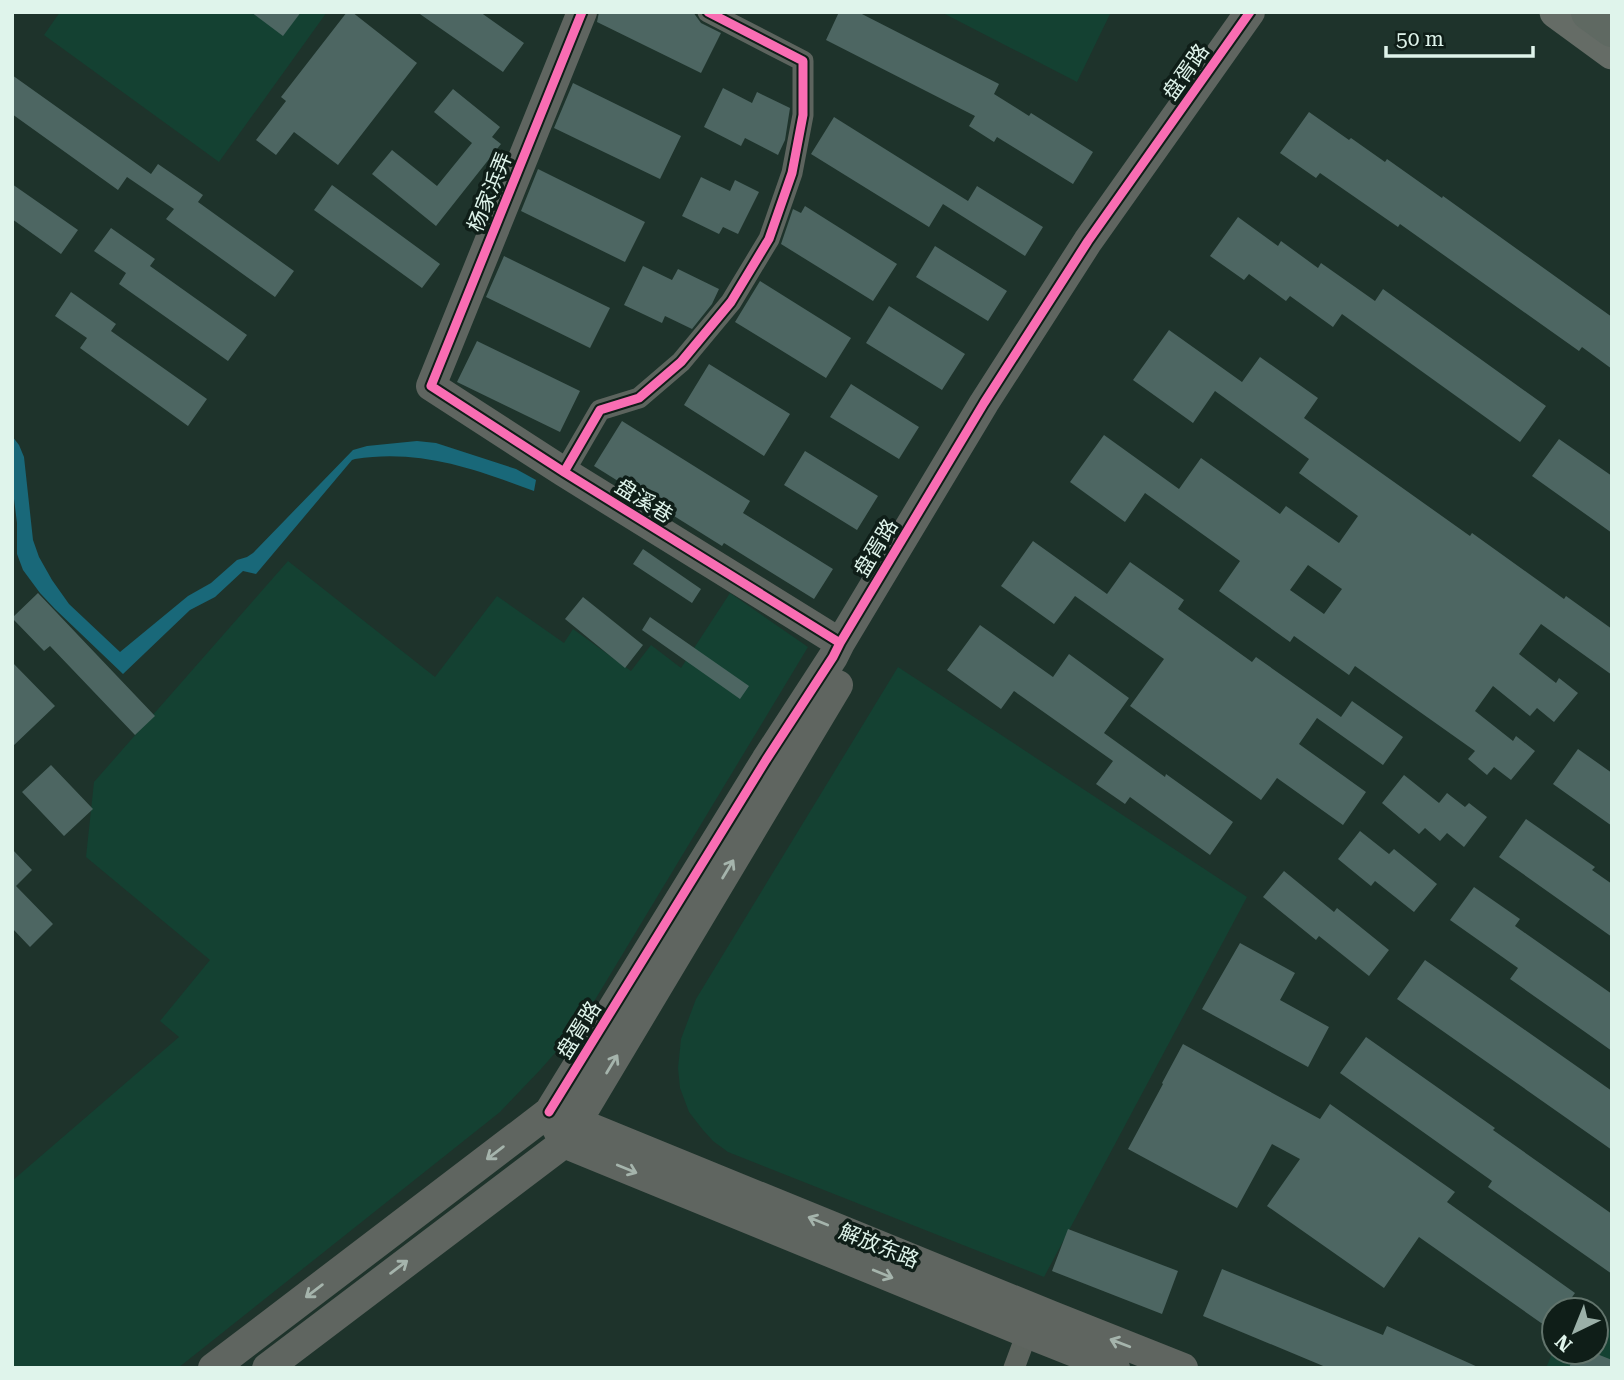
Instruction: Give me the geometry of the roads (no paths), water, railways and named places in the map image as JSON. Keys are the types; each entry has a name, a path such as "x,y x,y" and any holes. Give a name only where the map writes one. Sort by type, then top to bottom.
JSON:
{"highway":[{"path":"1590,12 1612,28"}],"main road":[{"name":"杨家浜弄","path":"431,386 582,12"},
{"name":"盘胥路","path":"213,1368 563,1125 766,760 833,657 984,403 1081,253 1250,12"},
{"name":"盘胥路","path":"267,1368 563,1125 858,653 993,415 1100,251 1273,12"},
{"path":"1556,12 1612,53"},
{"name":"盘溪巷","path":"431,386 840,643"},
{"name":"解放东路","path":"563,1125 1027,1333 1115,1368"},
{"name":"解放东路","path":"563,1125 1184,1368"}],"street":[{"path":"564,472 600,410 639,398 681,362 731,302 769,239 792,173 803,115 803,61 708,12"},
{"path":"1014,1368 1027,1333"}],"water":[{"path":"12,436 24,457 33,540 39,557 69,604 120,652 188,596 211,583 237,560 253,553 353,450 417,441 436,443 516,469 536,480 534,491 490,475 425,459 379,457 352,460 256,574 243,571 215,597 190,610 123,674 55,609 23,570 17,554"}]}
